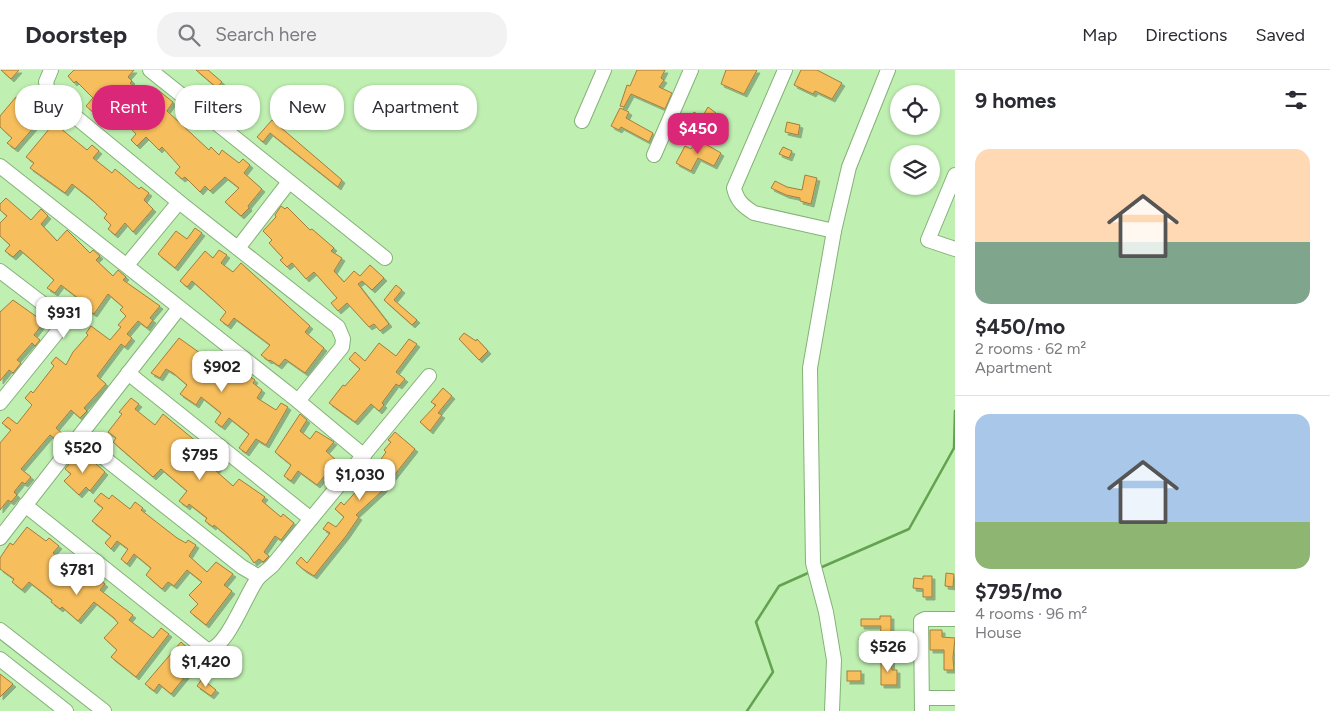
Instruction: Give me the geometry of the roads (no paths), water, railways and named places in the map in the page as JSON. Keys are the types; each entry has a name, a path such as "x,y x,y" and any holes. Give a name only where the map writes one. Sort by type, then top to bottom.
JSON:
{"street":[{"path":"51,70 46,82 49,95 179,202 331,321 340,332 342,347 298,401"},
{"path":"150,70 385,258"},
{"path":"582,122 604,70"},
{"path":"654,155 691,70"},
{"path":"785,70 734,188 736,198 743,207 754,213 834,231"},
{"path":"832,711 834,660 826,612 813,563 810,368 834,231 850,167 888,70"},
{"path":"0,166 298,401 364,456"},
{"path":"955,175 928,240 955,249"},
{"path":"238,248 290,182"},
{"path":"127,265 179,202"},
{"path":"0,271 55,313 59,320 59,330 0,403"},
{"path":"0,538 179,308"},
{"path":"128,373 311,519"},
{"path":"25,505 207,650 215,647 237,619 259,577 272,566 429,376"},
{"path":"78,438 242,567 259,577"},
{"path":"955,619 925,619 920,621 922,704 955,698"},
{"path":"0,630 104,711"},
{"path":"0,658 66,711"}],"waterway":[{"path":"822,567 909,529 954,448 955,411"},
{"path":"747,711 773,672 756,622 779,586 808,573"}]}
